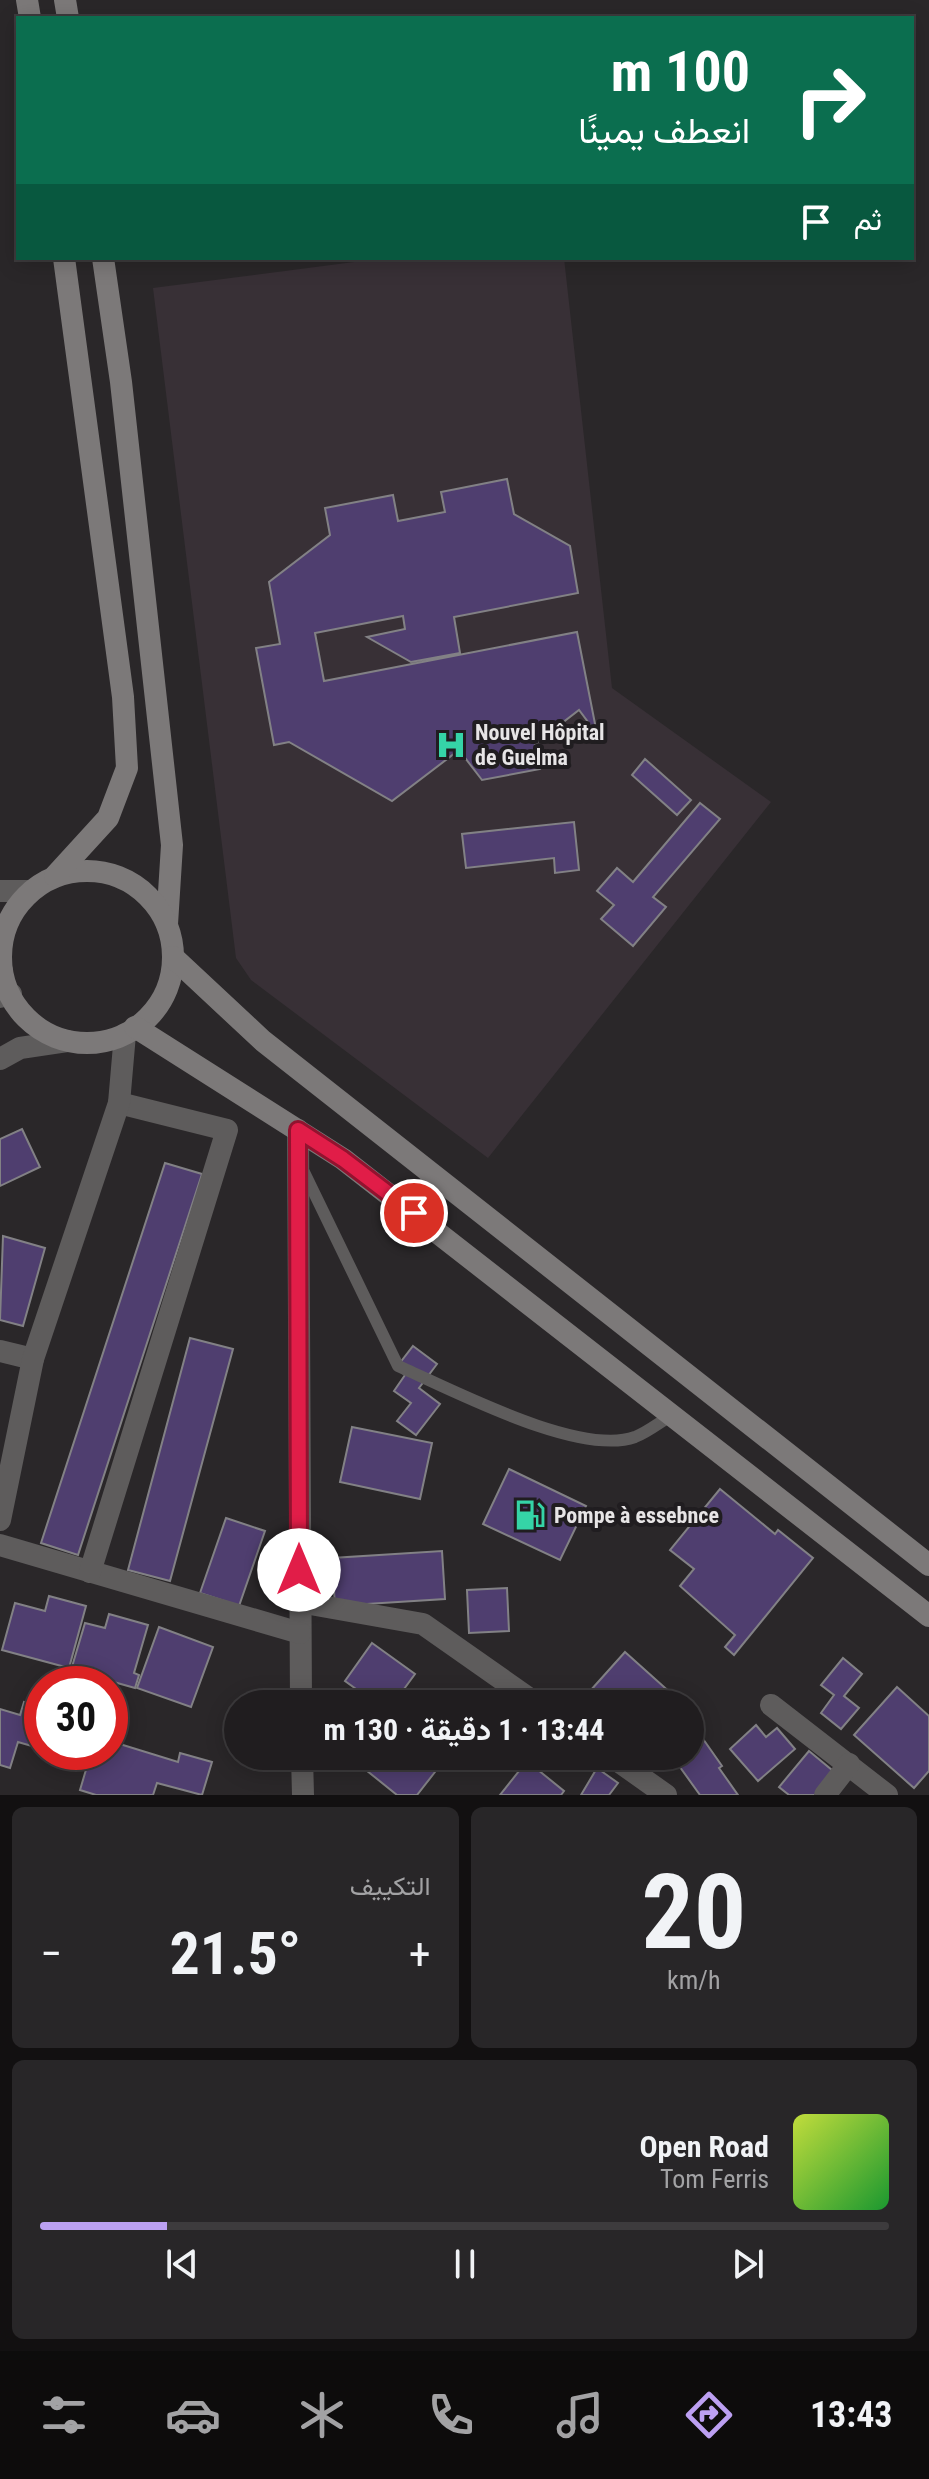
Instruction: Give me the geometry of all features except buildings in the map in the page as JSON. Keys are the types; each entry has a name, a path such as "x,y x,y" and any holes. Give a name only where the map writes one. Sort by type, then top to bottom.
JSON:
{"main road":[{"path":"64,260 123,697 127,768 108,818 55,876 30,891 7,924 0,950 5,995 41,1031 67,1041 108,1040 130,1030 151,1015 168,987 173,957 167,924 172,845 121,382 103,260"},
{"path":"55,876 93,870 123,878 149,897 167,924"},
{"path":"173,957 263,1041 929,1565"},
{"path":"130,1030 343,1159 929,1616"}],"street":[{"path":"0,891 30,891"},
{"path":"0,1520 33,1359 119,1103 130,1030"},
{"path":"0,1059 20,1048 67,1041"},
{"path":"90,1572 227,1130 119,1103"},
{"path":"298,1130 301,1690"},
{"path":"0,1351 33,1359"},
{"path":"0,1545 300,1633"},
{"path":"299,1602 423,1624 517,1690"},
{"path":"771,1705 887,1795"},
{"path":"825,1795 849,1764"},
{"path":"302,1770 303,1795"},
{"path":"631,1770 666,1795"}],"lane":[{"path":"299,1162 398,1366 507,1414 588,1441 634,1437 672,1415"}],"shaded area":[{"name":"Nouvel Hôpital de Guelma","path":"370,260 564,260 612,688 771,802 488,1158 251,980 236,958 153,288"}],"place":[{"name":"Nouvel Hôpital de Guelma","path":"451,745"},
{"name":"Pompe à essebnce","path":"530,1515"}],"route":[{"path":"299,1570 298,1130 343,1159 414,1213"}]}
